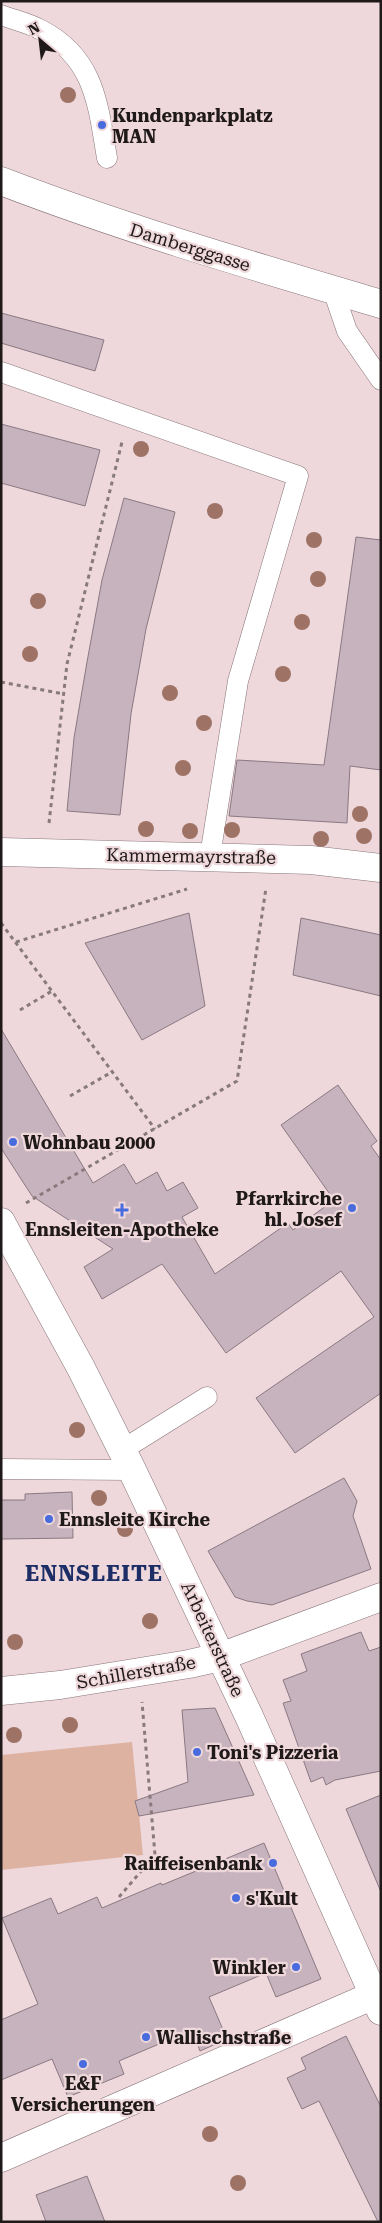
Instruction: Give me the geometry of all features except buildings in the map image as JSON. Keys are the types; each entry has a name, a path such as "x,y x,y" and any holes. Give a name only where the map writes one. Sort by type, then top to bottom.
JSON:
{"street":[{"name":"Damberggasse","path":"1,181 78,211 174,243 381,304"},
{"name":"Kammermayrstraße","path":"1,852 271,858 311,860 381,868"},
{"name":"Arbeiterstraße","path":"10,1215 220,1657 377,2003"},
{"name":"Schillerstraße","path":"1,1691 60,1685 220,1657 381,1597"},
{"path":"1,2158 377,2003"}],"lane":[{"path":"1,15 40,29 62,42 80,62 91,81 98,103 107,158"},
{"path":"333,290 347,331 381,380"},
{"path":"1,372 298,476 238,681 210,856"},
{"path":"1,1469 127,1460 207,1397"}],"path":[{"path":"45,853 67,664 128,417"},
{"path":"1,682 64,694"},
{"path":"10,1215 237,1081 271,858"},
{"path":"16,942 190,888"},
{"path":"257,888 266,889"},
{"path":"1,923 155,1129"},
{"path":"20,1010 52,992"},
{"path":"70,1096 112,1072"},
{"path":"119,1897 155,1855 139,1672"}],"shaded area":[{"path":"132,1742 143,1855 1,1870 1,1755"}],"place":[{"name":"Kundenparkplatz MAN","path":"102,125"},
{"name":"Wohnbau 2000","path":"13,1142"},
{"name":"Pfarrkirche hl. Josef","path":"352,1208"},
{"name":"Ennsleiten-Apotheke","path":"122,1210"},
{"name":"Ennsleite Kirche","path":"49,1519"},
{"name":"Toni's Pizzeria","path":"197,1752"},
{"name":"Raiffeisenbank","path":"273,1863"},
{"name":"s'Kult","path":"236,1898"},
{"name":"Winkler","path":"296,1967"},
{"name":"Wallischstraße","path":"146,2037"},
{"name":"E&F Versicherungen","path":"83,2064"}],"district":[{"name":"ENNSLEITE","path":"94,1573"}]}
